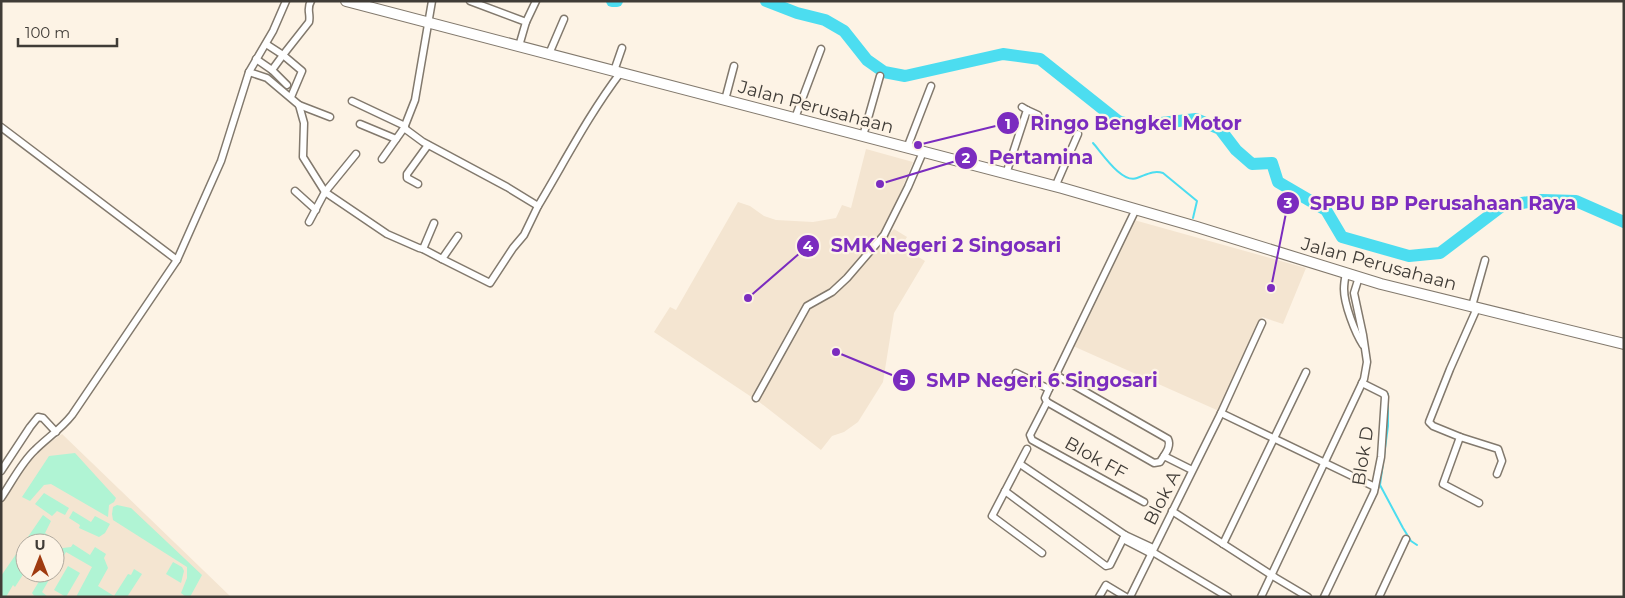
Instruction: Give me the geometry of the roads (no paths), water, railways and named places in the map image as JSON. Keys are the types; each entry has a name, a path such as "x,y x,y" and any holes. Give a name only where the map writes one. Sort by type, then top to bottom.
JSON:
{"main road":[{"name":"Jalan Perusahaan","path":"346,1 1055,187 1136,209 1359,277 1624,344"}],"street":[{"path":"1,498 26,459 72,415 177,260 221,161 248,72 266,44 286,1"},
{"path":"272,70 309,22 310,18 307,8 310,1"},
{"path":"382,159 405,127 415,100 432,1"},
{"path":"470,1 526,22"},
{"path":"519,46 526,22 536,1"},
{"path":"549,54 564,18"},
{"path":"266,44 302,71 291,97"},
{"path":"299,105 304,123 303,157 325,192 387,234 407,244 423,249 490,283 524,235 538,206 575,141 617,72 622,48"},
{"path":"795,118 821,49"},
{"path":"256,59 272,70 287,85"},
{"path":"725,100 734,66"},
{"path":"248,72 267,78 299,105 330,117"},
{"path":"863,136 880,76"},
{"path":"907,148 930,86"},
{"path":"352,101 405,127 428,145 507,187 538,206"},
{"path":"1006,174 1025,109 1038,115"},
{"path":"360,124 396,139"},
{"path":"1,127 177,260"},
{"path":"1055,187 1078,134"},
{"path":"418,184 407,178 407,174 428,145"},
{"path":"756,398 807,306 832,292 884,236 923,152"},
{"path":"309,222 325,192 356,154"},
{"path":"295,191 316,210"},
{"path":"1056,375 1168,439 1169,447 1160,462 1156,463 1047,402 1046,398 1049,389 1136,209"},
{"path":"423,249 434,223"},
{"path":"442,259 458,236"},
{"path":"1486,260 1474,307 1429,422 1433,426 1499,451 1502,461 1497,474"},
{"path":"1346,273 1344,297 1358,338 1364,346"},
{"path":"1261,597 1362,383 1367,362 1354,297 1359,277"},
{"name":"Blok A","path":"1130,597 1221,413 1262,323"},
{"path":"1222,544 1306,372"},
{"path":"1016,373 1049,389"},
{"name":"Blok D","path":"1324,597 1374,492 1381,457 1386,398 1384,394 1362,383"},
{"name":"Blok FF","path":"1047,402 1030,435 1032,440 1144,502"},
{"path":"1221,413 1375,487"},
{"path":"1,471 38,418 43,418 56,432"},
{"path":"1460,436 1443,484 1479,503"},
{"path":"1027,449 992,514 993,517 1042,554"},
{"path":"1164,456 1192,470"},
{"path":"1020,464 1124,537 1152,551 1228,597"},
{"path":"1005,491 1106,566 1110,565 1124,537"},
{"path":"1172,511 1308,597"},
{"path":"1378,597 1406,540"},
{"path":"1099,597 1106,585 1126,597"}],"waterway":[{"path":"612,1 617,1"},
{"path":"766,1 797,13 825,20 844,31 867,60 884,72 905,76 1003,54 1040,59 1118,121 1135,126 1196,119 1220,129 1236,150 1252,164 1272,163 1278,182 1326,210 1342,237 1409,256 1440,253 1502,206 1542,200 1576,201 1624,222"},
{"path":"1093,143 1113,167 1131,179 1153,172 1163,173 1197,201 1193,218"},
{"path":"1388,394 1388,426 1380,485 1411,541 1417,545"}],"place":[{"name":"Ringo Bengkel Motor","path":"918,145"},
{"name":"Pertamina","path":"880,184"},
{"name":"SPBU BP Perusahaan Raya","path":"1271,288"},
{"name":"SMK Negeri 2 Singosari","path":"748,298"},
{"name":"SMP Negeri 6 Singosari","path":"836,352"}]}
